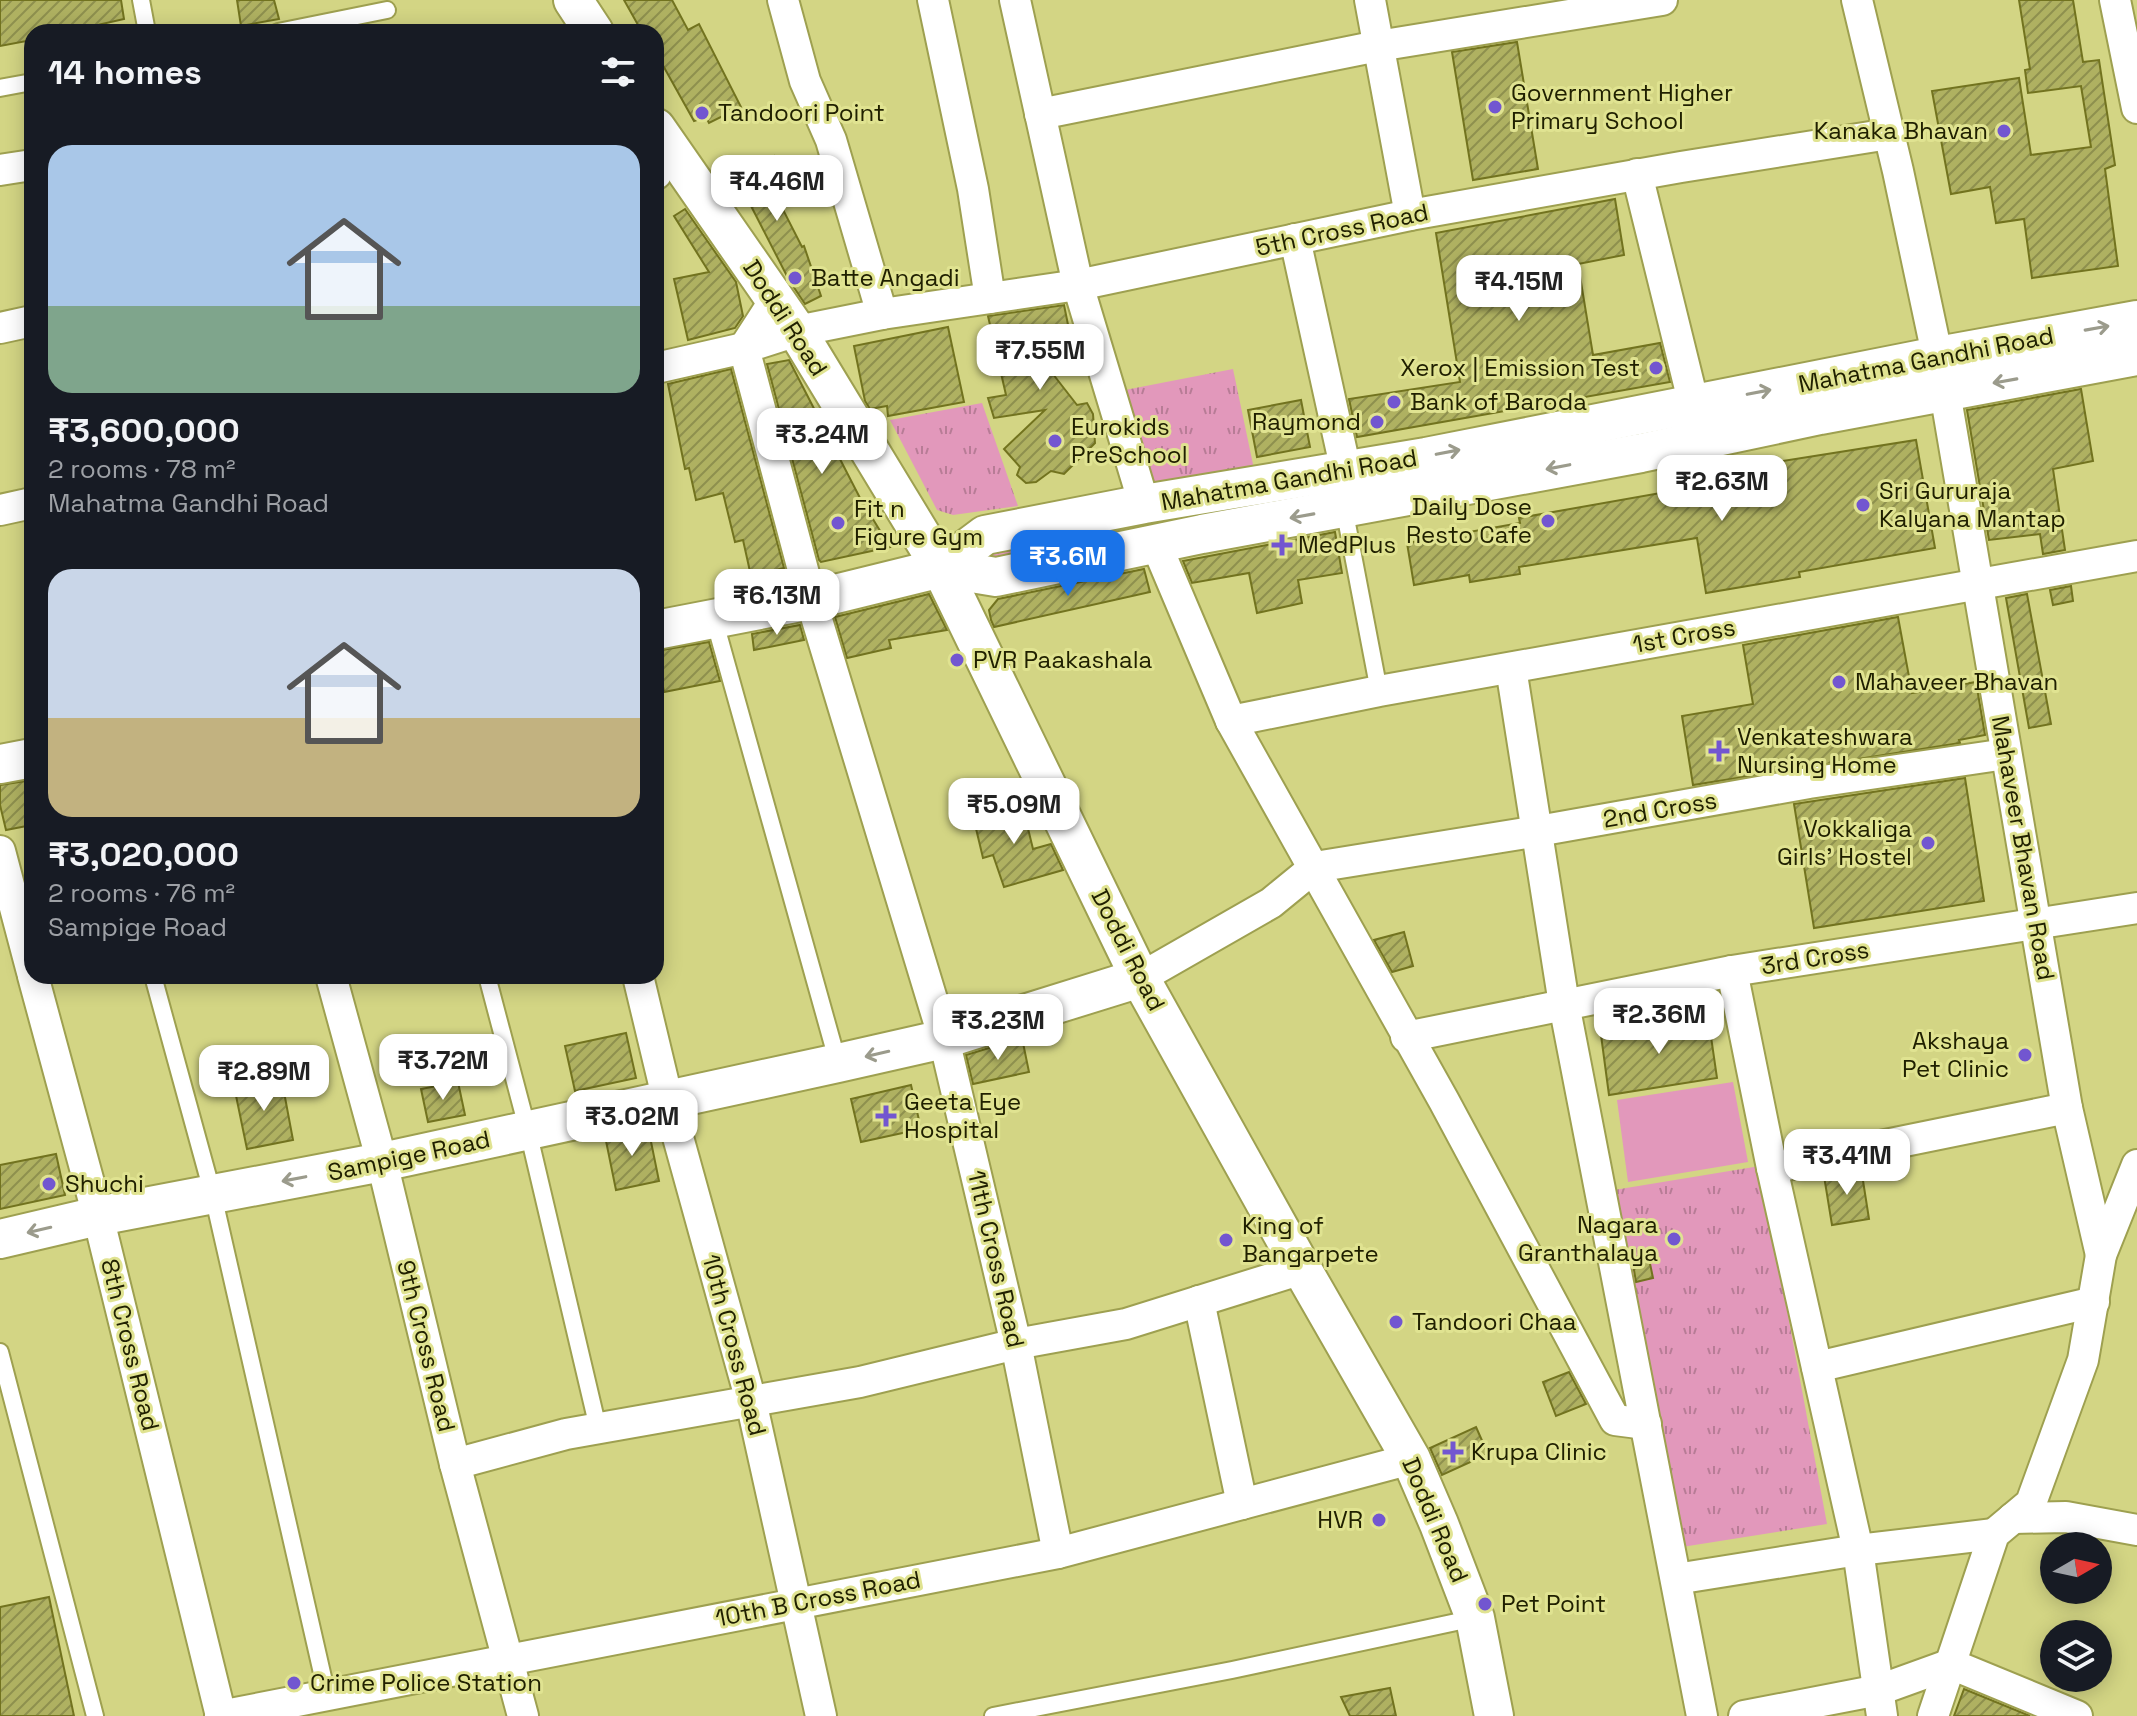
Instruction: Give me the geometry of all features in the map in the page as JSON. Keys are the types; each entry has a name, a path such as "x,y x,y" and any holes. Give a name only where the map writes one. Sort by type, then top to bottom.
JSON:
{"street":[{"path":"573,0 589,24"},
{"path":"783,0 805,81 831,140 882,314"},
{"path":"933,0 973,189 990,298"},
{"path":"1015,0 1078,285 1156,544 1231,721 1444,1101 1615,1420 1646,1424"},
{"path":"1370,0 1410,215"},
{"path":"1040,114 1378,46 1662,0"},
{"name":"Mahaveer Bhavan Road","path":"1857,0 1942,374 2067,1108 2101,1255"},
{"path":"2115,0 2137,108"},
{"name":"5th Cross Road","path":"664,366 744,348 797,331 882,314 1078,285 1410,215 1637,174 1889,134"},
{"name":"Doddi Road","path":"664,155 797,331 941,568 1140,978 1411,1459 1475,1618 1494,1716"},
{"path":"0,170 24,166"},
{"path":"1637,174 1694,405"},
{"path":"1295,239 1346,471"},
{"path":"744,348 775,300"},
{"name":"Mahatma Gandhi Road","path":"941,568 996,577 1344,508 1598,441 1942,374 2137,320"},
{"path":"0,328 24,323"},
{"name":"11th Cross Road","path":"744,348 811,600 944,1039 1016,1344 1058,1553"},
{"name":"Mahatma Gandhi Road","path":"941,568 985,535 1144,504 1346,471 1598,441 1694,405 1942,374 2137,356"},
{"name":"1st Cross","path":"1231,721 1379,691 2137,556"},
{"path":"664,628 811,600 941,568"},
{"path":"1511,668 1564,1004 1702,1716"},
{"name":"2nd Cross","path":"1315,867 1809,783 2006,754"},
{"path":"0,764 24,760"},
{"name":"8th Cross Road","path":"0,851 24,943"},
{"path":"1140,978 1271,903 1315,867"},
{"name":"3rd Cross","path":"1406,1037 1732,971 2137,908"},
{"path":"1732,971 1772,1168 1858,1550 1880,1703"},
{"name":"Sampige Road","path":"0,1239 98,1216 382,1162 944,1039 1140,978"},
{"name":"8th Cross Road","path":"35,984 98,1216 220,1716"},
{"name":"9th Cross Road","path":"333,984 382,1162 455,1464 523,1716"},
{"name":"10th Cross Road","path":"640,984 668,1101 751,1401 821,1716"},
{"path":"1772,1168 2067,1108"},
{"path":"1933,1716 2004,1526 2031,1503 2083,1360 2101,1255 2137,1165"},
{"path":"455,1464 566,1434 860,1382 1016,1344 1126,1324 1302,1269"},
{"path":"1199,1301 1242,1504"},
{"path":"1817,1367 2094,1302"},
{"name":"10th B Cross Road","path":"220,1716 1058,1553 1411,1459"},
{"path":"1676,1579 2066,1517 2137,1530"},
{"path":"1744,1716 1880,1703 1951,1664"},
{"path":"1951,1664 2077,1716"}],"lane":[{"path":"141,0 146,24"},
{"path":"318,24 387,10"},
{"path":"0,88 24,84"},
{"path":"1344,508 1379,691"},
{"path":"714,617 838,1063"},
{"path":"155,984 213,1195 327,1695"},
{"path":"489,984 528,1131 598,1428"},
{"path":"0,1352 95,1716"},
{"path":"993,1716 1232,1670 1475,1618"}],"green space":[{"path":"1233,369 1254,469 1153,486 1125,390"},
{"path":"982,403 1018,506 953,515 937,510 890,420"},
{"path":"1134,520 1137,536 988,566 984,552"},
{"path":"1733,1082 1748,1162 1628,1182 1617,1100"},
{"path":"1760,1166 1827,1524 1682,1547 1614,1190"}],"building":[{"path":"0,0 121,0 124,19 102,24 24,24 24,42 0,46"},
{"path":"237,0 274,0 279,19 241,24"},
{"path":"624,0 672,0 688,30 699,24 741,107 709,123 706,117 694,121 664,67 664,24 638,24"},
{"path":"2019,0 2073,0 2083,62 2099,60 2115,165 2105,169 2118,266 2032,278 2024,219 1996,223 1990,187 1951,194 1932,91 2019,78 2031,155 2091,147 2081,86 2028,93 2025,70 2030,69"},
{"name":"Government Higher Primary School","path":"1517,42 1538,169 1473,180 1452,52"},
{"path":"774,156 785,189 774,192 804,246 821,296 805,304 789,280 731,167"},
{"path":"1615,199 1624,255 1578,264 1593,355 1660,343 1670,382 1357,437 1349,399 1460,382 1436,233"},
{"path":"685,209 736,282 743,316 735,328 688,340 674,279 709,272 674,216"},
{"path":"1064,305 1076,364 1049,369 1077,405 1087,403 1093,414 1095,443 1064,474 1051,471 1036,482 1026,483 1017,475 1020,467 1004,449 1045,410 994,418 988,398 1006,395 988,316"},
{"path":"948,327 964,402 888,416 887,406 870,409 865,401 854,346"},
{"path":"789,360 860,498 890,547 819,560 767,364"},
{"path":"731,369 784,568 751,576 743,540 735,542 723,493 696,500 689,468 685,469 668,384"},
{"path":"2081,389 2093,461 2053,469 2065,550 2043,554 2040,534 1989,540 1967,410"},
{"path":"1301,400 1310,447 1257,457 1248,410"},
{"path":"1916,440 1935,548 1799,572 1800,577 1706,593 1697,538 1519,567 1520,574 1470,582 1469,575 1414,585 1407,543 1520,523 1519,518 1689,488 1687,476"},
{"path":"1335,532 1342,573 1298,580 1302,603 1257,613 1249,573 1192,583 1183,561"},
{"path":"1144,569 1150,592 994,627 991,620 989,610 998,599"},
{"path":"2071,586 2073,601 2053,605 2050,590"},
{"path":"929,594 947,630 889,640 891,648 847,658 835,617"},
{"path":"2027,594 2051,724 2029,728 2006,598"},
{"path":"1898,617 1912,693 1976,682 1985,735 1959,740 1960,743 1693,785 1682,716 1753,704 1743,645"},
{"path":"800,625 804,640 754,650 752,634"},
{"path":"709,642 720,681 664,692 664,650"},
{"path":"1965,778 1984,901 1814,928 1794,804"},
{"path":"24,781 24,827 6,830 0,805 0,785"},
{"path":"1022,804 1033,849 1051,844 1063,870 1004,887 993,855 983,858 973,816"},
{"path":"1404,932 1413,966 1392,972 1374,940"},
{"path":"1708,1016 1717,1078 1609,1095 1601,1035"},
{"path":"626,1033 636,1078 575,1091 565,1046"},
{"path":"1022,1038 1029,1072 973,1084 966,1055"},
{"path":"281,1076 293,1140 247,1149 234,1086"},
{"path":"458,1082 465,1115 428,1122 421,1089"},
{"path":"911,1085 921,1129 861,1142 851,1099"},
{"path":"648,1127 659,1181 616,1190 605,1136"},
{"path":"56,1154 65,1195 0,1209 0,1165"},
{"path":"1861,1168 1869,1219 1832,1225 1824,1176"},
{"path":"1648,1254 1653,1278 1636,1282 1632,1258"},
{"path":"1569,1372 1586,1404 1556,1416 1543,1382"},
{"path":"1476,1427 1488,1454 1442,1475 1430,1448"},
{"path":"49,1597 74,1716 0,1716 0,1607"},
{"path":"1390,1688 1396,1716 1350,1716 1341,1697"},
{"path":"1964,1689 2030,1716 1954,1716"}],"place":[{"name":"Government Higher Primary School","path":"1495,107"},
{"name":"Tandoori Point","path":"702,113"},
{"name":"Kanaka Bhavan","path":"2004,131"},
{"name":"Batte Angadi","path":"795,278"},
{"name":"Xerox | Emission Test","path":"1656,368"},
{"name":"Bank of Baroda","path":"1394,402"},
{"name":"Raymond","path":"1377,422"},
{"name":"Eurokids PreSchool","path":"1055,441"},
{"name":"Sri Gururaja Kalyana Mantap","path":"1863,505"},
{"name":"Daily Dose Resto Cafe","path":"1548,521"},
{"name":"Fit n Figure Gym","path":"838,523"},
{"name":"MedPlus","path":"1282,545"},
{"name":"PVR Paakashala","path":"957,660"},
{"name":"Mahaveer Bhavan","path":"1839,682"},
{"name":"Venkateshwara Nursing Home","path":"1719,751"},
{"name":"Vokkaliga Girls' Hostel","path":"1928,843"},
{"name":"Akshaya Pet Clinic","path":"2025,1055"},
{"name":"Geeta Eye Hospital","path":"886,1116"},
{"name":"Shuchi","path":"49,1184"},
{"name":"Nagara Granthalaya","path":"1674,1239"},
{"name":"King of Bangarpete","path":"1226,1240"},
{"name":"Tandoori Chaa","path":"1396,1322"},
{"name":"Krupa Clinic","path":"1453,1452"},
{"name":"HVR","path":"1379,1520"},
{"name":"Pet Point","path":"1485,1604"},
{"name":"Crime Police Station","path":"294,1683"}]}
